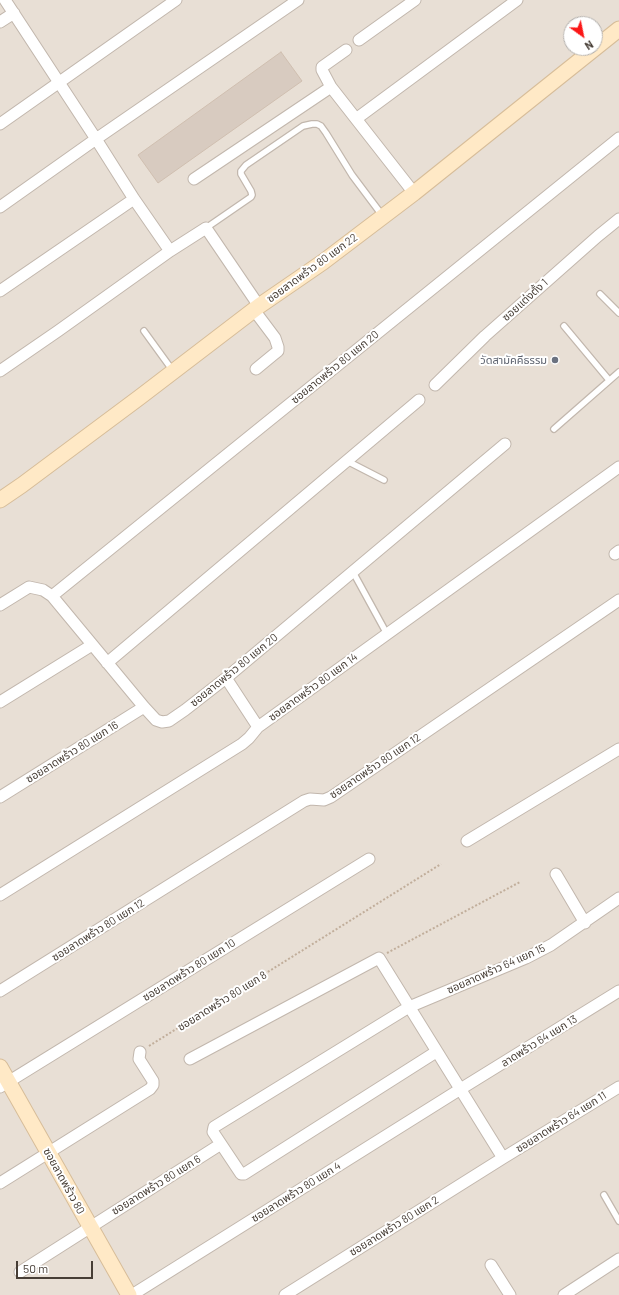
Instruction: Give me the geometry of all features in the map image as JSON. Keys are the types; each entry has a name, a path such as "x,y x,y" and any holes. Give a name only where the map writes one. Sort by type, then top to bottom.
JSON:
{"street":[{"path":"0,124 176,0"},
{"path":"0,207 96,138 298,0"},
{"path":"359,40 415,0"},
{"path":"356,119 517,0"},
{"path":"0,22 11,4 134,199 170,251"},
{"name":"ซอยลาดพร้าว 80 แยก 22","path":"0,500 173,372 256,308 323,262 414,193 619,29"},
{"path":"346,50 322,67 322,70 332,87 414,193"},
{"path":"194,179 332,87"},
{"name":"ซอยลาดพร้าว 80 แยก 20","path":"52,596 619,138"},
{"path":"0,291 134,199"},
{"name":"ซอยแต่งตั้ง 1","path":"435,385 485,336 587,245 619,219"},
{"path":"0,371 170,251 206,228 275,338 278,351 256,369"},
{"path":"107,663 419,400"},
{"name":"ซอยลาดพร้าว 80 แยก 20","path":"0,606 29,587 43,590 52,596 156,720 162,722 169,721 226,678 505,444"},
{"name":"ซอยลาดพร้าว 80 แยก 14","path":"0,895 242,744 258,727 619,467"},
{"name":"ซอยลาดพร้าว 80 แยก 12","path":"0,991 304,801 310,799 324,800 330,798 619,600"},
{"path":"0,702 92,645"},
{"path":"226,678 258,727"},
{"name":"ซอยลาดพร้าว 80 แยก 16","path":"0,797 144,707"},
{"path":"467,841 619,749"},
{"name":"ซอยลาดพร้าว 80 แยก 10","path":"4,1084 369,859"},
{"path":"556,874 585,923"},
{"name":"ซอยลาดพร้าว 64 แยก 15","path":"221,1144 213,1132 214,1127 409,1007 526,958 551,945 585,923 619,898"},
{"path":"190,1059 379,958 503,1158"},
{"name":"ลาดพร้าว 64 แยก 13","path":"460,1090 619,991"},
{"path":"0,1183 150,1089 153,1085 153,1081 139,1059 140,1052"},
{"path":"221,1144 241,1174 247,1173 436,1052"},
{"name":"ซอยลาดพร้าว 80","path":"0,1067 4,1084 49,1153 130,1295"},
{"name":"ซอยลาดพร้าว 64 แยก 11","path":"503,1158 619,1087"},
{"name":"ซอยลาดพร้าว 80 แยก 4","path":"130,1295 460,1090"},
{"name":"ซอยลาดพร้าว 80 แยก 6","path":"20,1272 90,1226 221,1144"},
{"name":"ซอยลาดพร้าว 80 แยก 2","path":"285,1295 503,1158"},
{"path":"564,1295 619,1259"},
{"path":"491,1264 510,1295"}],"lane":[{"path":"206,228 251,197 251,190 241,174 241,170 243,168 303,126 312,124 322,126 352,175 383,216"},
{"path":"600,294 619,313"},
{"path":"564,326 609,380"},
{"path":"144,331 173,372"},
{"path":"554,429 619,372"},
{"path":"346,461 384,480"},
{"path":"353,572 387,634"},
{"path":"604,1195 619,1221"}],"path":[{"name":"ซอยลาดพร้าว 80 แยก 8","path":"140,1052 441,864"},
{"path":"379,958 520,882"}],"shaded area":[{"path":"0,0 619,0 619,1295 0,1295"}],"building":[{"path":"281,52 302,81 158,183 138,155"}],"place":[{"name":"วัดสามัคคีธรรม","path":"555,360"}]}
